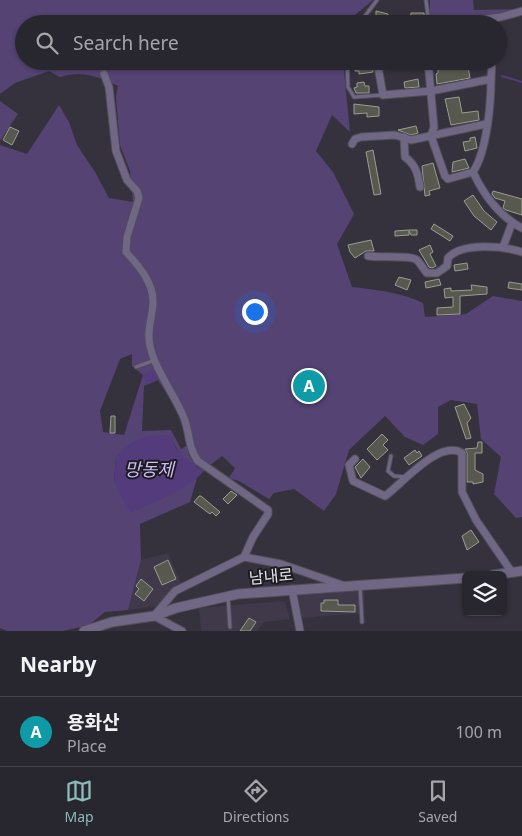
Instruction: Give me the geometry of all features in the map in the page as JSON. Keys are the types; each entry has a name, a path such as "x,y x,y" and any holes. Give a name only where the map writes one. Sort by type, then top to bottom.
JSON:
{"street":[{"path":"507,16 522,11"},
{"path":"378,70 382,95 431,91 491,79"},
{"path":"429,70 434,127 431,136 448,180 473,172 479,163 486,124 491,110 492,70"},
{"path":"104,74 109,87 116,151 127,180 137,191 139,198 127,237 126,252 141,268 152,292 153,302 148,331 150,348 185,421 191,452 198,461 268,510 268,514 253,537 244,557"},
{"path":"352,144 355,139 361,137 404,137 411,140 486,124"},
{"path":"404,137 405,158 412,162 417,171 420,187"},
{"path":"473,172 480,188 512,223 522,228"},
{"path":"503,247 512,223"},
{"path":"368,256 385,259 407,257 417,260 427,273 438,273 447,266 448,258 452,253 459,250 503,247 522,252"},
{"path":"355,460 349,465 353,481 385,496 429,459 451,450 462,453 462,492 476,520 518,572"},
{"path":"182,631 154,616 175,590 244,557 281,564 344,586"},
{"name":"남내로","path":"84,631 112,622 154,616 176,608 228,596 292,589 462,578"},
{"path":"292,589 300,631"}],"lane":[{"path":"366,15 377,0"},
{"path":"426,0 427,15"},
{"path":"347,70 348,87 354,97 382,95"},
{"path":"136,367 156,360"},
{"path":"391,456 388,471 394,476 406,478"},
{"path":"360,585 362,622"},
{"path":"228,596 230,627"}],"shaded area":[{"path":"0,0 373,0 355,15 15,15 15,70 344,70 350,132 332,115 316,151 333,172 354,214 337,244 352,287 388,292 414,299 423,303 425,317 466,314 493,296 522,301 522,517 516,518 494,494 501,457 481,439 477,404 451,400 438,407 438,434 423,445 405,437 385,416 349,450 336,494 324,511 294,489 274,493 269,499 239,481 229,478 235,468 222,456 209,466 194,451 181,416 158,380 144,386 142,431 171,430 181,449 188,445 189,456 206,469 203,472 197,466 183,459 172,440 116,457 114,482 159,500 197,478 190,502 140,524 141,560 128,610 105,612 89,625 63,631 7,631 0,628 0,145 27,154 59,105 69,122 77,145 109,198 133,202 130,171 120,145 116,97 118,86 89,75 75,74 60,77 49,71 15,83 0,94","holes":["132,354 132,366 143,375 124,435 103,432 100,411 120,359"]},
{"path":"430,0 473,0 474,10 516,9 493,15 430,15"},
{"path":"0,101 18,114 0,141"},
{"path":"168,553 181,583 157,606 128,610 141,560"},
{"path":"364,590 365,613 302,618 298,594"},
{"path":"285,601 290,619 264,622 257,631 201,631 199,608"}],"water":[{"path":"153,368 158,380 146,384 143,375"},
{"name":"망동제","path":"171,435 181,454 203,472 187,485 130,513 114,482 116,457 140,438"}],"building":[{"path":"376,11 388,14 388,15 376,15"},
{"path":"411,13 424,13 424,15 411,15"},
{"path":"373,70 373,72 359,74 359,71 355,71"},
{"path":"438,70 469,70 470,78 437,84 436,74"},
{"path":"418,79 419,87 405,88 404,82"},
{"path":"364,82 365,86 369,86 369,93 356,93 354,88 357,87 357,83"},
{"path":"459,97 462,113 478,111 479,120 451,125 445,99"},
{"path":"354,104 379,107 379,116 367,117 367,113 354,114"},
{"path":"416,126 418,133 411,135 398,130"},
{"path":"10,127 19,131 12,145 3,140"},
{"path":"475,137 477,148 465,151 463,142 470,141 470,138"},
{"path":"373,150 381,194 374,195 366,152"},
{"path":"465,159 469,168 452,172 453,162"},
{"path":"433,163 440,188 429,191 430,195 425,196 422,166"},
{"path":"493,191 522,199 522,215 503,208 505,201 495,198 492,194"},
{"path":"473,195 484,211 497,222 491,230 474,216 464,201"},
{"path":"434,224 453,236 450,241 431,229"},
{"path":"417,230 417,235 411,235 409,231 409,235 395,236 395,231"},
{"path":"371,240 374,251 366,251 355,258 350,252 348,245"},
{"path":"430,245 433,252 430,254 436,266 432,268 429,267 419,250"},
{"path":"467,263 468,269 455,271 454,265"},
{"path":"399,277 411,280 407,290 395,285"},
{"path":"439,279 441,285 426,288 425,282"},
{"path":"509,282 522,284 522,290 508,288"},
{"path":"471,285 487,287 487,294 460,296 460,314 437,315 437,308 453,307 453,297 445,298 444,289 451,288 451,291 472,290"},
{"path":"464,404 471,418 467,423 471,438 466,439 455,407"},
{"path":"111,416 115,416 115,433 110,433"},
{"path":"382,434 388,440 383,445 388,450 377,460 367,449"},
{"path":"478,442 482,442 482,453 475,453 475,470 483,474 483,482 473,484 473,482 467,482 467,453 465,449 477,448"},
{"path":"415,450 417,453 419,451 422,456 409,465 404,458"},
{"path":"363,459 370,467 361,478 355,467"},
{"path":"231,491 237,495 228,504 223,499"},
{"path":"199,496 220,512 216,516 212,512 210,514 194,502"},
{"path":"471,530 479,542 467,550 462,536"},
{"path":"168,560 176,579 162,585 154,567"},
{"path":"141,579 153,589 144,601 135,594 139,589 136,586"},
{"path":"324,600 338,600 338,605 355,605 355,612 321,611 321,603 324,603"},
{"path":"249,618 256,622 250,631 240,631"}],"waterway":[{"path":"502,76 522,82"}],"place":[{"name":"용화산","path":"309,386"}]}
